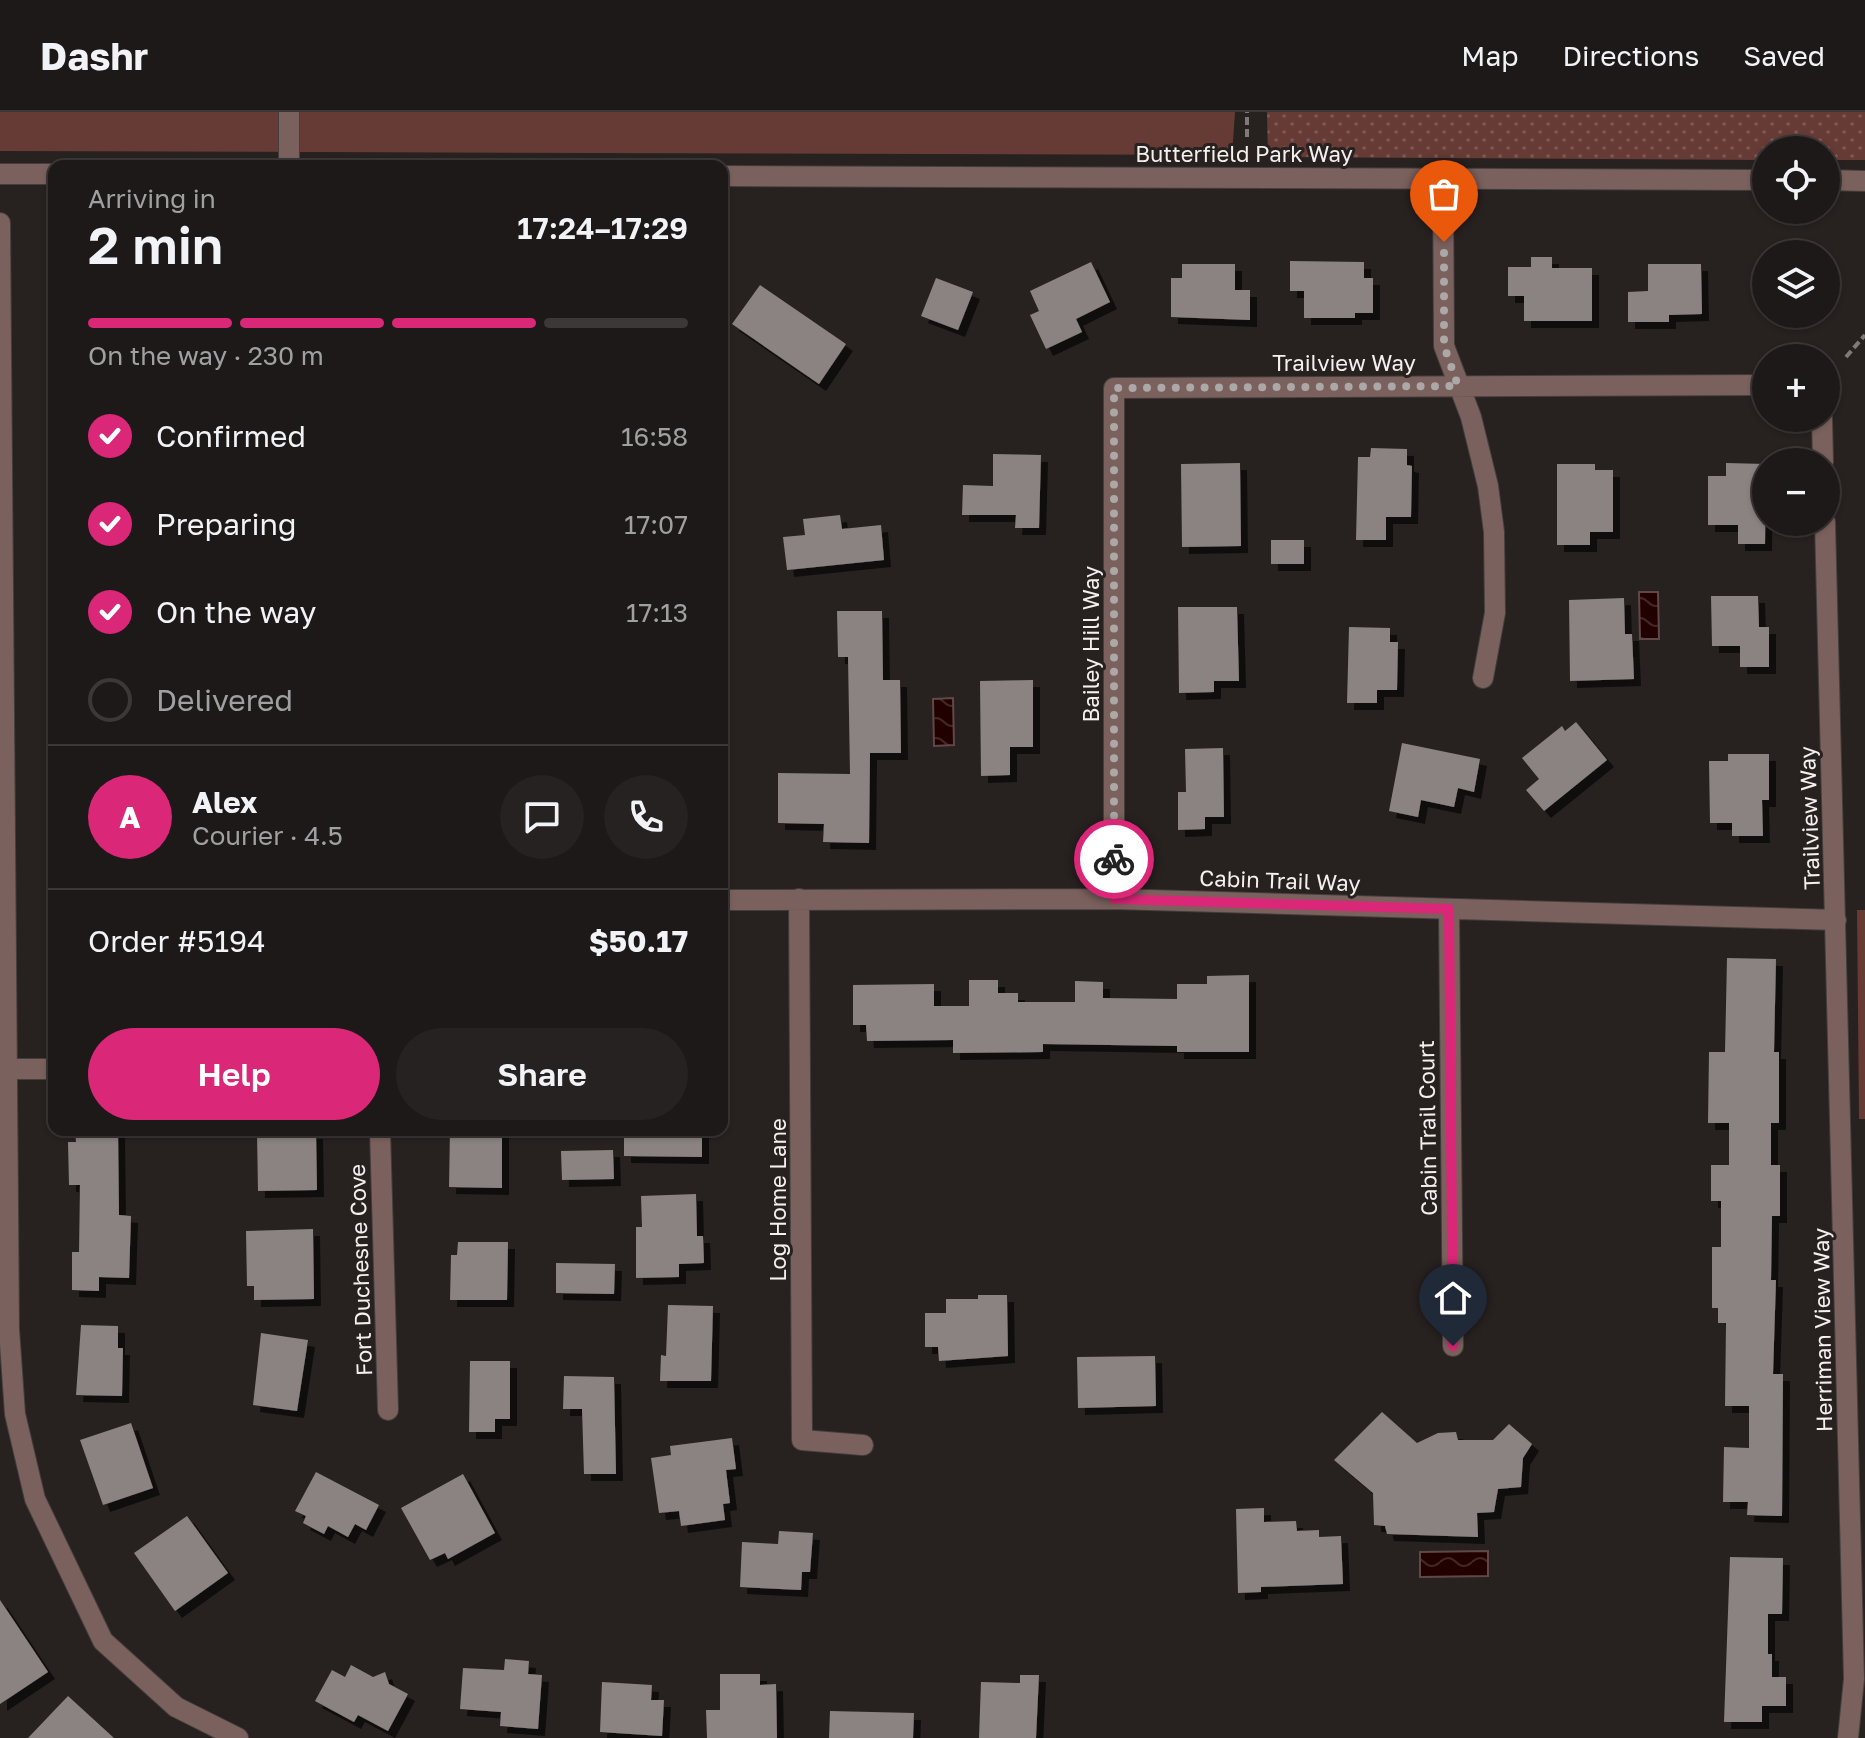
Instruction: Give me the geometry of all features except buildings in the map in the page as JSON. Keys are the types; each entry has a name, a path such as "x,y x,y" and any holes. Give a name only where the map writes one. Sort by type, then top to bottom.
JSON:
{"street":[{"path":"289,112 289,160"},
{"path":"0,174 48,174"},
{"name":"Butterfield Park Way","path":"728,176 1752,180"},
{"path":"1443,178 1444,346 1478,445 1494,532 1495,613 1483,678"},
{"path":"1840,180 1865,181"},
{"path":"0,223 9,1329 15,1414 35,1499 103,1641 176,1707 238,1738"},
{"name":"Trailview Way","path":"1114,388 1752,385"},
{"name":"Bailey Hill Way","path":"1114,388 1114,899"},
{"name":"Trailview Way","path":"1825,536 1836,920"},
{"name":"Log Home Lane","path":"799,899 802,1440 863,1445"},
{"name":"Cabin Trail Way","path":"728,900 1114,899 1836,920"},
{"name":"Cabin Trail Court","path":"1449,909 1453,1346"},
{"name":"Herriman View Way","path":"1836,920 1854,1679 1848,1738"},
{"path":"8,1069 48,1069"},
{"name":"Fort Duchesne Cove","path":"380,1136 388,1410"}],"path":[{"path":"1247,112 1247,137"},
{"path":"1846,357 1865,335"}],"shaded area":[{"path":"0,112 1235,112 1232,155 0,151"},
{"path":"1267,112 1865,112 1865,160 1840,160 1840,136 1752,136 1752,160 1268,157"},
{"path":"1857,910 1865,910 1865,1119 1859,1119"}],"water":[{"path":"1639,592 1658,592 1659,639 1640,639"},
{"path":"953,698 954,745 934,746 933,699"},
{"path":"1488,1551 1488,1576 1420,1577 1420,1552"}],"way so far":[{"path":"1114,859 1114,388 1458,386 1444,346 1444,242"}],"route":[{"path":"1114,859 1114,899 1449,909 1453,1346"}]}
